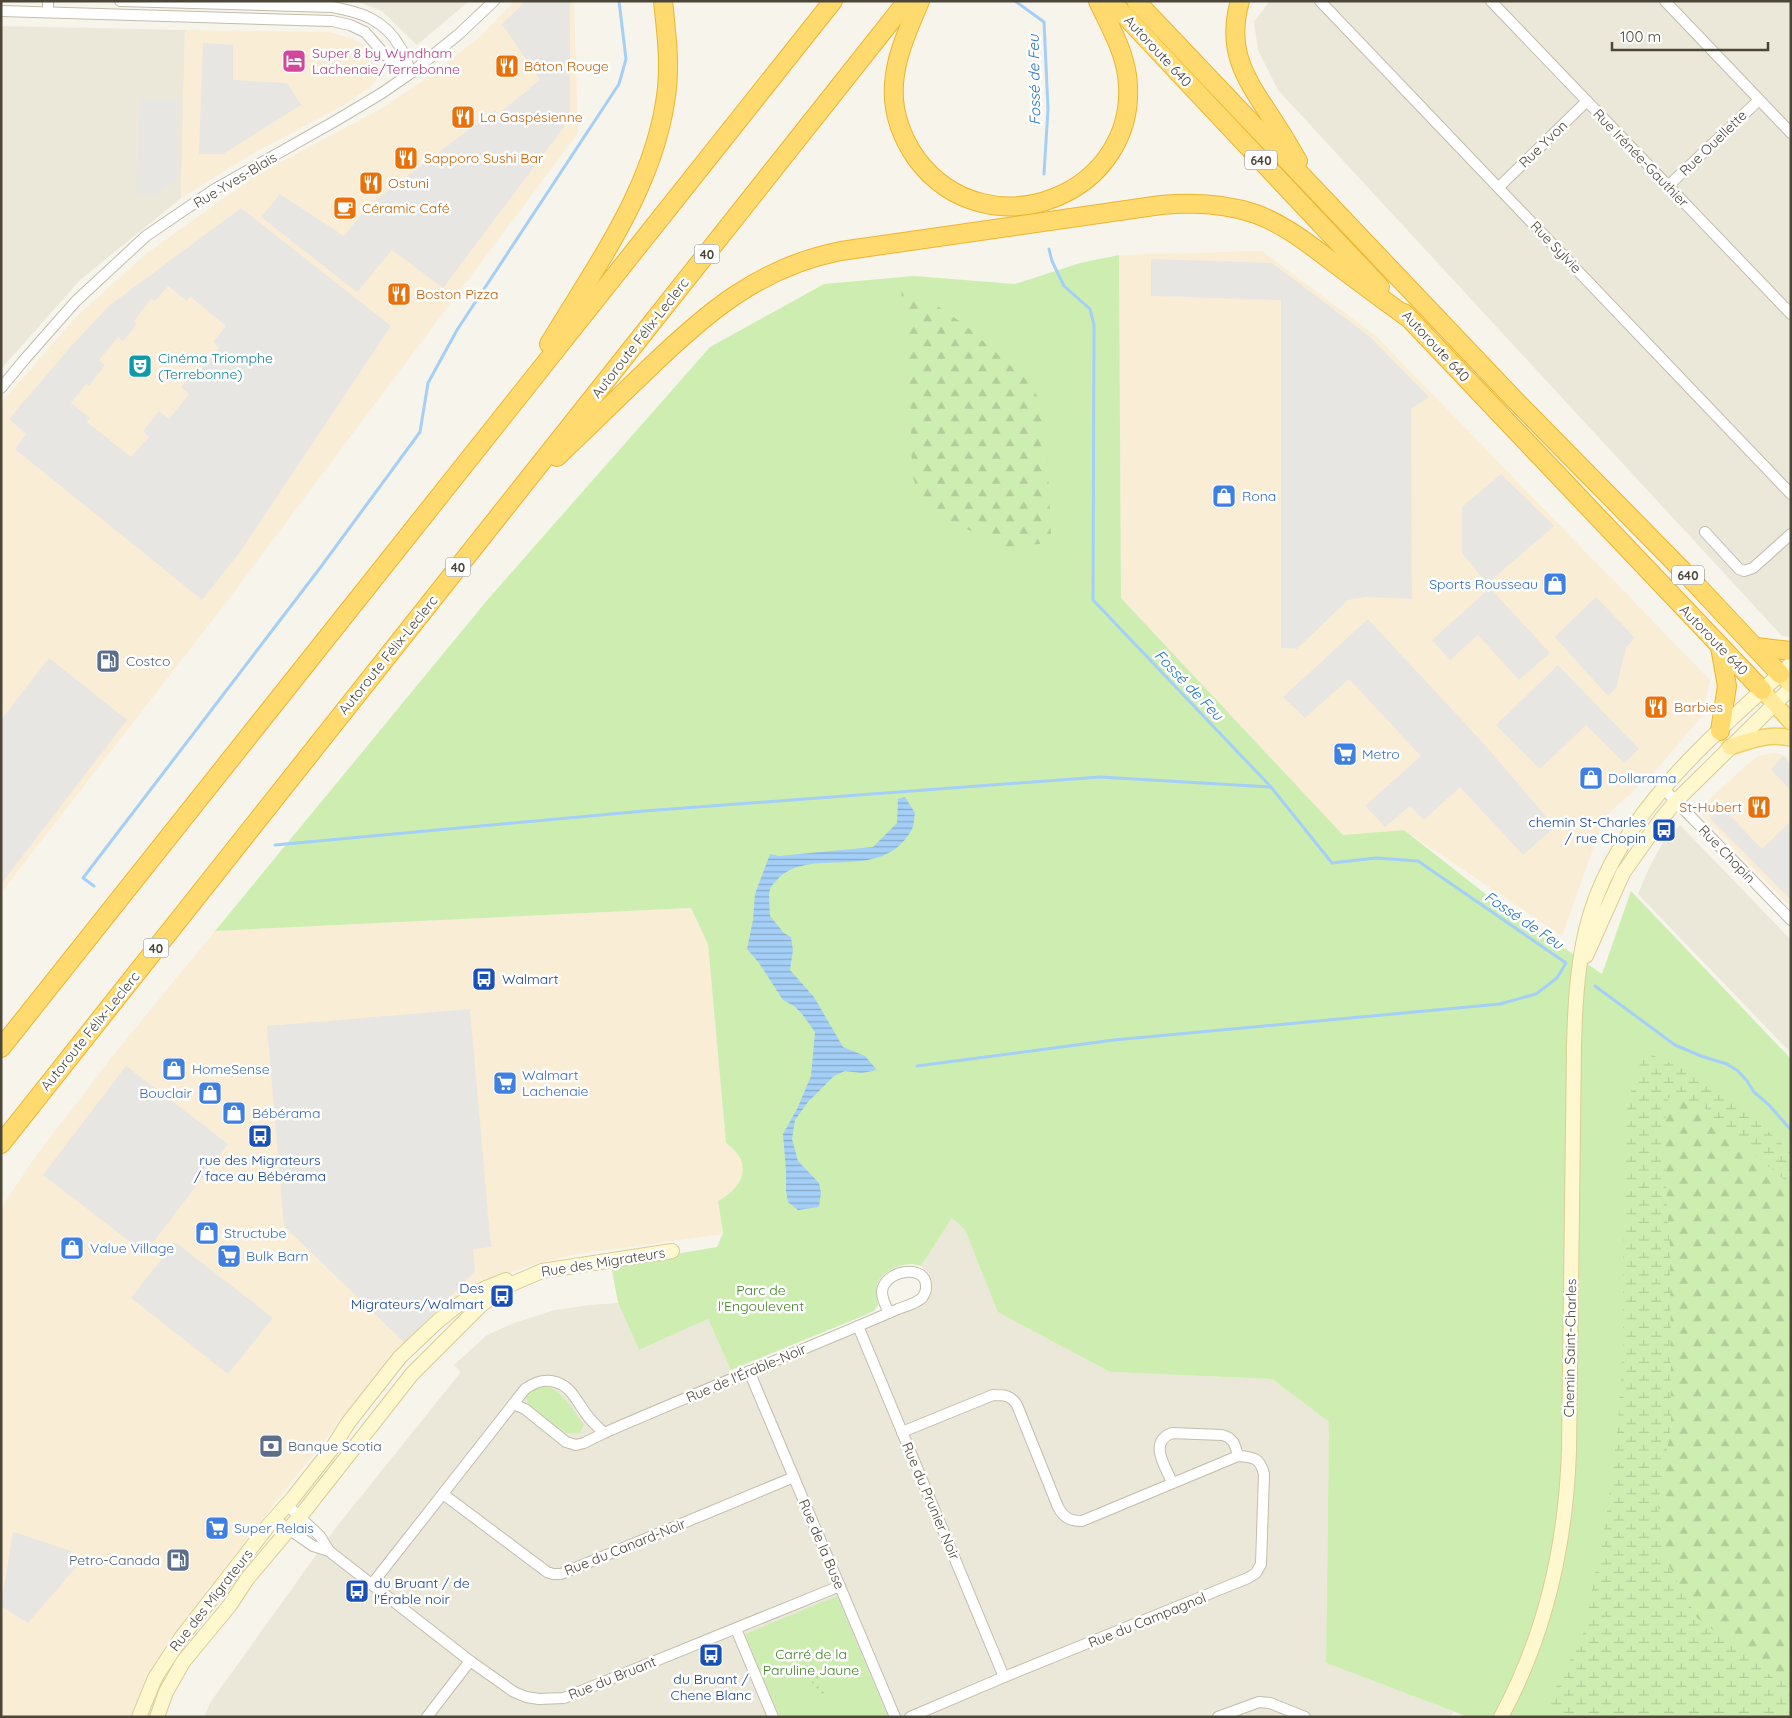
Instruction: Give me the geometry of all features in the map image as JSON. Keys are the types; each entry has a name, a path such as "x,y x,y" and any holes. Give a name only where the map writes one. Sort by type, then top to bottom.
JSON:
{"highway":[{"path":"512,405 614,237 648,167 662,121 667,86 668,54 663,1"},
{"path":"1,1048 833,1"},
{"name":"Autoroute Félix-Leclerc","path":"1,1144 907,1"},
{"path":"920,1 898,56 895,76 896,115 906,141 923,167 946,187 977,201 1013,207 1042,203 1068,193 1093,174 1106,159 1117,141 1126,113 1128,95 1127,75 1121,50 1098,1"},
{"name":"Autoroute 640","path":"1111,1 1762,690"},
{"name":"Autoroute 640","path":"1136,1 1511,396 1788,678"},
{"path":"1240,1 1235,20 1235,38 1241,68 1252,90 1278,127 1313,187"},
{"path":"507,506 665,352 722,303 770,273 803,260 828,253 1161,205 1211,204 1235,208 1257,215 1287,229 1411,320"},
{"path":"1720,647 1727,686 1720,731"},
{"path":"1756,647 1791,651"}],"main road":[{"name":"Chemin Saint-Charles","path":"1501,1717 1528,1659 1546,1608 1557,1566 1566,1503 1569,1450 1576,993 1589,919 1603,882 1617,853 1663,788 1762,690 1788,678"},
{"name":"Chemin Saint-Charles","path":"1580,968 1620,879 1630,862 1676,801 1774,703 1788,678"},
{"name":"640","path":"1762,690 1774,703"},
{"path":"1774,703 1791,722"},
{"path":"1730,747 1767,736 1791,738"},
{"name":"Rue des Migrateurs","path":"139,1717 155,1678 176,1645 333,1447 348,1423 410,1347 449,1312 474,1294 502,1281 569,1265 672,1251"},
{"name":"Rue des Migrateurs","path":"157,1717 172,1682 190,1652 230,1605 247,1579 424,1360 487,1300 505,1287 534,1273"}],"street":[{"path":"48,1 48,12"},
{"path":"120,1 332,7 356,11 372,18 385,28 400,46 411,73"},
{"name":"Rue Yves-Blais","path":"1,388 76,301 146,236 215,189 337,120 411,73 459,34 494,1"},
{"name":"Rue Sylvie","path":"1320,1 1791,494"},
{"name":"Rue Irénée-Gauthier","path":"1491,1 1791,314"},
{"path":"1665,1 1791,133"},
{"path":"216,18 217,4"},
{"path":"1,11 332,21 350,25 365,32 385,56 411,73"},
{"name":"Rue Ouellette","path":"1668,186 1759,100"},
{"name":"Rue Yvon","path":"1499,187 1587,101"},
{"path":"1705,532 1739,569 1744,571 1753,568 1791,534"},
{"name":"Rue Chopin","path":"1663,788 1791,920"},
{"name":"Rue de l'Érable-Noir","path":"513,1404 525,1409 566,1442 576,1445 918,1301 924,1296 926,1287 923,1277 916,1272 906,1271 890,1278 883,1284 882,1294 889,1313"},
{"name":"Rue du Prunier Noir","path":"858,1326 1004,1677"},
{"name":"Rue de la Buse","path":"749,1371 895,1717"},
{"path":"372,1584 525,1389 534,1382 547,1380 567,1386 588,1416 604,1433"},
{"path":"902,1432 993,1395 1009,1396 1017,1406 1058,1507 1063,1516 1072,1521 1082,1521 1238,1456 1235,1444 1230,1437 1222,1435 1172,1432 1165,1436 1160,1442 1159,1451 1172,1482"},
{"name":"Rue du Campagnol","path":"910,1717 1248,1578 1256,1573 1261,1564 1264,1474 1262,1464 1255,1459 1238,1456"},
{"name":"Rue du Canard-Noir","path":"443,1494 547,1572 561,1574 794,1477"},
{"name":"Rue du Bruant","path":"287,1505 320,1536 330,1552"},
{"name":"Rue du Bruant","path":"274,1519 313,1546 330,1552 470,1661 514,1692 526,1697 539,1699 564,1698 840,1586"},
{"path":"736,1629 773,1717"},
{"path":"427,1717 470,1661"},
{"path":"1218,1717 1258,1702 1270,1703 1305,1717"}],"shaded area":[{"path":"356,1 469,1 417,45 382,11"},
{"path":"514,1 574,1 578,133 225,604 1,893 1,403 77,316 146,254 256,175 379,110 437,71 482,35"},
{"path":"526,1 570,1 570,119 443,288 392,250 357,292 261,217 280,194 344,236 370,204 495,110 498,114 540,80 502,24"},
{"path":"1270,1 1791,1 1791,637 1782,636 1278,90 1258,50 1254,22"},
{"path":"1,26 185,30 181,198 80,280 1,369"},
{"path":"185,30 330,32 353,39 367,46 376,56 380,69 378,78 371,86 347,103 252,154 181,198"},
{"path":"203,43 233,45 233,80 287,83 301,105 223,154 199,154"},
{"path":"140,99 179,100 176,179 157,195 136,194"},
{"path":"241,208 391,326 240,552 202,600 15,449 26,434 9,419 73,344 110,305","holes":["168,286 187,301 190,296 226,326 213,342 219,348 200,371 196,368 181,387 189,394 169,419 159,411 143,431 149,437 131,457 87,422 90,418 71,403 86,384 89,386 105,365 99,360 118,337 123,341 137,324 134,321 151,299 155,301"]},
{"path":"1262,251 1376,336 1710,680 1702,716 1659,767 1604,818 1562,936 1404,830 1343,835 1121,598 1119,255"},
{"path":"1151,259 1272,263 1369,336 1429,397 1411,409 1412,599 1365,597 1348,600 1297,649 1281,648 1281,300 1151,296"},
{"path":"1501,474 1554,526 1487,584 1462,553 1462,507"},
{"path":"1490,588 1550,653 1519,680 1478,635 1450,660 1432,640"},
{"path":"1596,597 1635,638 1626,648 1616,688 1608,696 1555,637"},
{"path":"1368,619 1484,744 1555,827 1523,855 1460,787 1424,820 1410,806 1385,827 1365,806 1421,756 1349,679 1305,718 1283,697"},
{"path":"49,658 127,720 1,884 1,720"},
{"path":"1558,665 1639,749 1624,763 1586,725 1540,769 1496,725"},
{"path":"1774,753 1785,755 1791,761 1791,907 1697,810 1754,759 1761,755"},
{"path":"1783,756 1791,765 1791,791 1771,769"},
{"path":"1722,807 1762,849 1791,821 1791,900 1710,818"},
{"path":"1680,825 1791,940 1791,1053 1638,894 1663,842"},
{"path":"691,908 708,944 726,1142 738,1153 743,1169 742,1177 734,1191 718,1201 723,1234 577,1254 528,1266 490,1280 463,1294 389,1358 246,1540 168,1641 131,1717 1,1717 1,1208 36,1156 115,1053 215,931"},
{"path":"470,1009 491,1247 473,1249 475,1271 405,1343 284,1226 267,1026"},
{"path":"126,1066 228,1144 145,1253 43,1175"},
{"path":"952,1218 965,1230 999,1312 1110,1372 1272,1379 1329,1422 1326,1663 1454,1712 1450,1717 204,1717 210,1703 334,1530 461,1372 454,1365 487,1335 514,1323 555,1310 618,1303 639,1350 708,1319 737,1383 925,1303 931,1288 931,1281 928,1272 921,1266"},
{"path":"175,1242 273,1318 228,1374 131,1298"},
{"path":"13,1532 71,1551 67,1561 76,1567 28,1623 1,1606"}],"green space":[{"name":"Parc de l'Engoulevent","path":"1119,255 1121,598 1343,835 1404,830 1492,899 1602,974 1631,891 1791,1059 1791,1717 1468,1717 1326,1663 1329,1422 1272,1379 1110,1372 998,1312 965,1230 952,1218 921,1266 915,1264 902,1265 884,1274 876,1287 878,1305 874,1311 863,1316 731,1370 708,1319 639,1350 618,1303 611,1265 717,1247 723,1233 718,1201 734,1189 740,1182 742,1174 740,1158 735,1150 726,1143 708,944 691,908 215,931 489,598 710,347 824,284 914,276 1015,284 1080,263"},
{"path":"900,280 965,325 1026,379 1045,408 1051,535 1040,544 1003,547 921,506 912,473 909,366"},
{"path":"1644,1051 1707,1080 1791,1152 1791,1190 1786,1181 1726,1132 1702,1105 1668,1098 1663,1136 1670,1253 1671,1426 1658,1506 1664,1557 1697,1618 1752,1659 1775,1680 1791,1683 1791,1717 1563,1717 1549,1701 1583,1634 1606,1520 1618,1425 1623,1340 1623,1249 1627,1105"},
{"path":"1668,1098 1702,1105 1726,1132 1786,1181 1791,1190 1791,1683 1775,1680 1752,1659 1697,1618 1664,1557 1658,1506 1671,1426 1670,1253 1663,1136"},
{"path":"544,1386 557,1391 567,1401 584,1425 580,1433 566,1433 529,1406 525,1395 535,1387"},
{"name":"Carré de la Paruline Jaune","path":"837,1596 888,1717 780,1717 745,1634"},
{"path":"810,1659 825,1693 818,1695 803,1662"}],"water":[{"path":"905,797 915,813 914,822 911,831 897,847 881,856 863,861 807,865 791,870 777,880 770,889 770,916 784,933 791,937 793,950 790,970 814,997 843,1047 865,1056 877,1070 862,1073 845,1071 834,1076 808,1102 795,1120 792,1139 798,1161 819,1183 821,1193 819,1207 798,1210 788,1202 783,1134 797,1109 811,1076 815,1032 794,1006 783,1000 759,963 747,949 753,920 755,894 770,854 779,856 873,847 897,823 898,799"}],"waterway":[{"path":"94,886 83,878 320,568 420,432 428,383 457,330 619,84 626,59 619,1"},
{"name":"Fossé de Feu","path":"1015,1 1044,22 1048,109 1044,174"},
{"name":"Fossé de Feu","path":"917,1066 1114,1040 1500,1004 1536,994 1557,978 1566,963 1418,861 1376,858 1332,863 1271,787 1093,600 1094,325 1090,309 1064,286 1052,261 1049,249"},
{"path":"275,845 644,811 1100,777 1270,787"},
{"name":"Fossé de Feu","path":"1595,986 1675,1045 1727,1064 1738,1071 1754,1092 1769,1105 1791,1130"}],"place":[{"name":"Super 8 by Wyndham Lachenaie/Terrebonne","path":"294,61"},
{"name":"Bâton Rouge","path":"507,66"},
{"name":"La Gaspésienne","path":"463,117"},
{"name":"Sapporo Sushi Bar","path":"406,158"},
{"name":"Ostuni","path":"371,183"},
{"name":"Céramic Café","path":"345,208"},
{"name":"Boston Pizza","path":"399,294"},
{"name":"Cinéma Triomphe (Terrebonne)","path":"140,366"},
{"name":"Rona","path":"1224,496"},
{"name":"Sports Rousseau","path":"1555,584"},
{"name":"Costco","path":"108,661"},
{"name":"Barbies","path":"1656,707"},
{"name":"Metro","path":"1345,754"},
{"name":"Dollarama","path":"1591,778"},
{"name":"St-Hubert","path":"1759,807"},
{"name":"chemin St-Charles / rue Chopin","path":"1664,830"},
{"name":"Walmart","path":"484,979"},
{"name":"HomeSense","path":"174,1069"},
{"name":"Walmart Lachenaie","path":"505,1083"},
{"name":"Bouclair","path":"210,1093"},
{"name":"Bébérama","path":"234,1113"},
{"name":"rue des Migrateurs / face au Bébérama","path":"260,1136"},
{"name":"Structube","path":"207,1233"},
{"name":"Value Village","path":"72,1248"},
{"name":"Bulk Barn","path":"229,1256"},
{"name":"Des Migrateurs/Walmart","path":"502,1296"},
{"name":"Banque Scotia","path":"271,1446"},
{"name":"Super Relais","path":"217,1528"},
{"name":"Petro-Canada","path":"178,1560"},
{"name":"du Bruant / de l'Érable noir","path":"357,1591"},
{"name":"du Bruant / Chene Blanc","path":"711,1655"}]}
